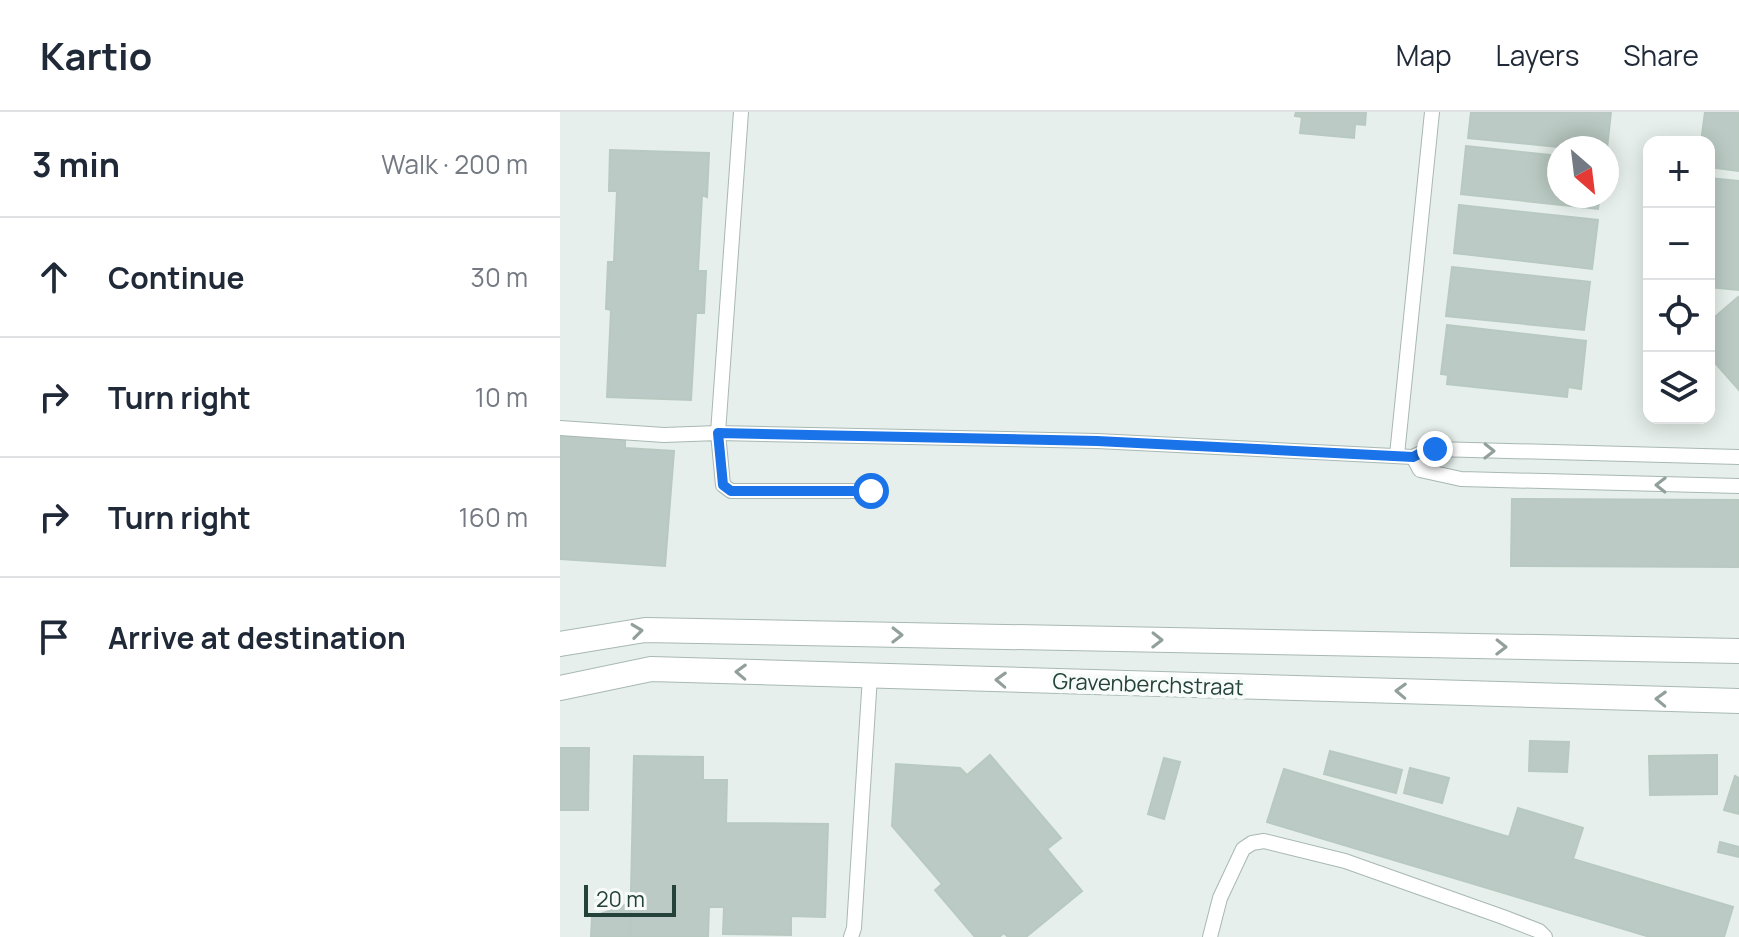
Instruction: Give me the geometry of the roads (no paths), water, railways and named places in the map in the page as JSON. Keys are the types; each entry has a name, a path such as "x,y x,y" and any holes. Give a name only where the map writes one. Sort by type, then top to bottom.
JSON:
{"street":[{"name":"Gravenberchstraat","path":"560,644 645,630 1739,651"},
{"name":"Gravenberchstraat","path":"560,688 651,669 1739,701"}],"lane":[{"path":"741,112 718,433 723,485 731,491 871,491"},
{"path":"1397,455 1432,112"},
{"path":"560,428 664,435 718,433 1097,441 1413,457 1435,449 1739,457"},
{"path":"1413,457 1420,470 1461,479 1739,486"},
{"path":"851,937 870,676"},
{"path":"1210,937 1220,898 1243,849 1252,843 1264,841 1345,861 1503,917 1539,931 1545,937"}]}
